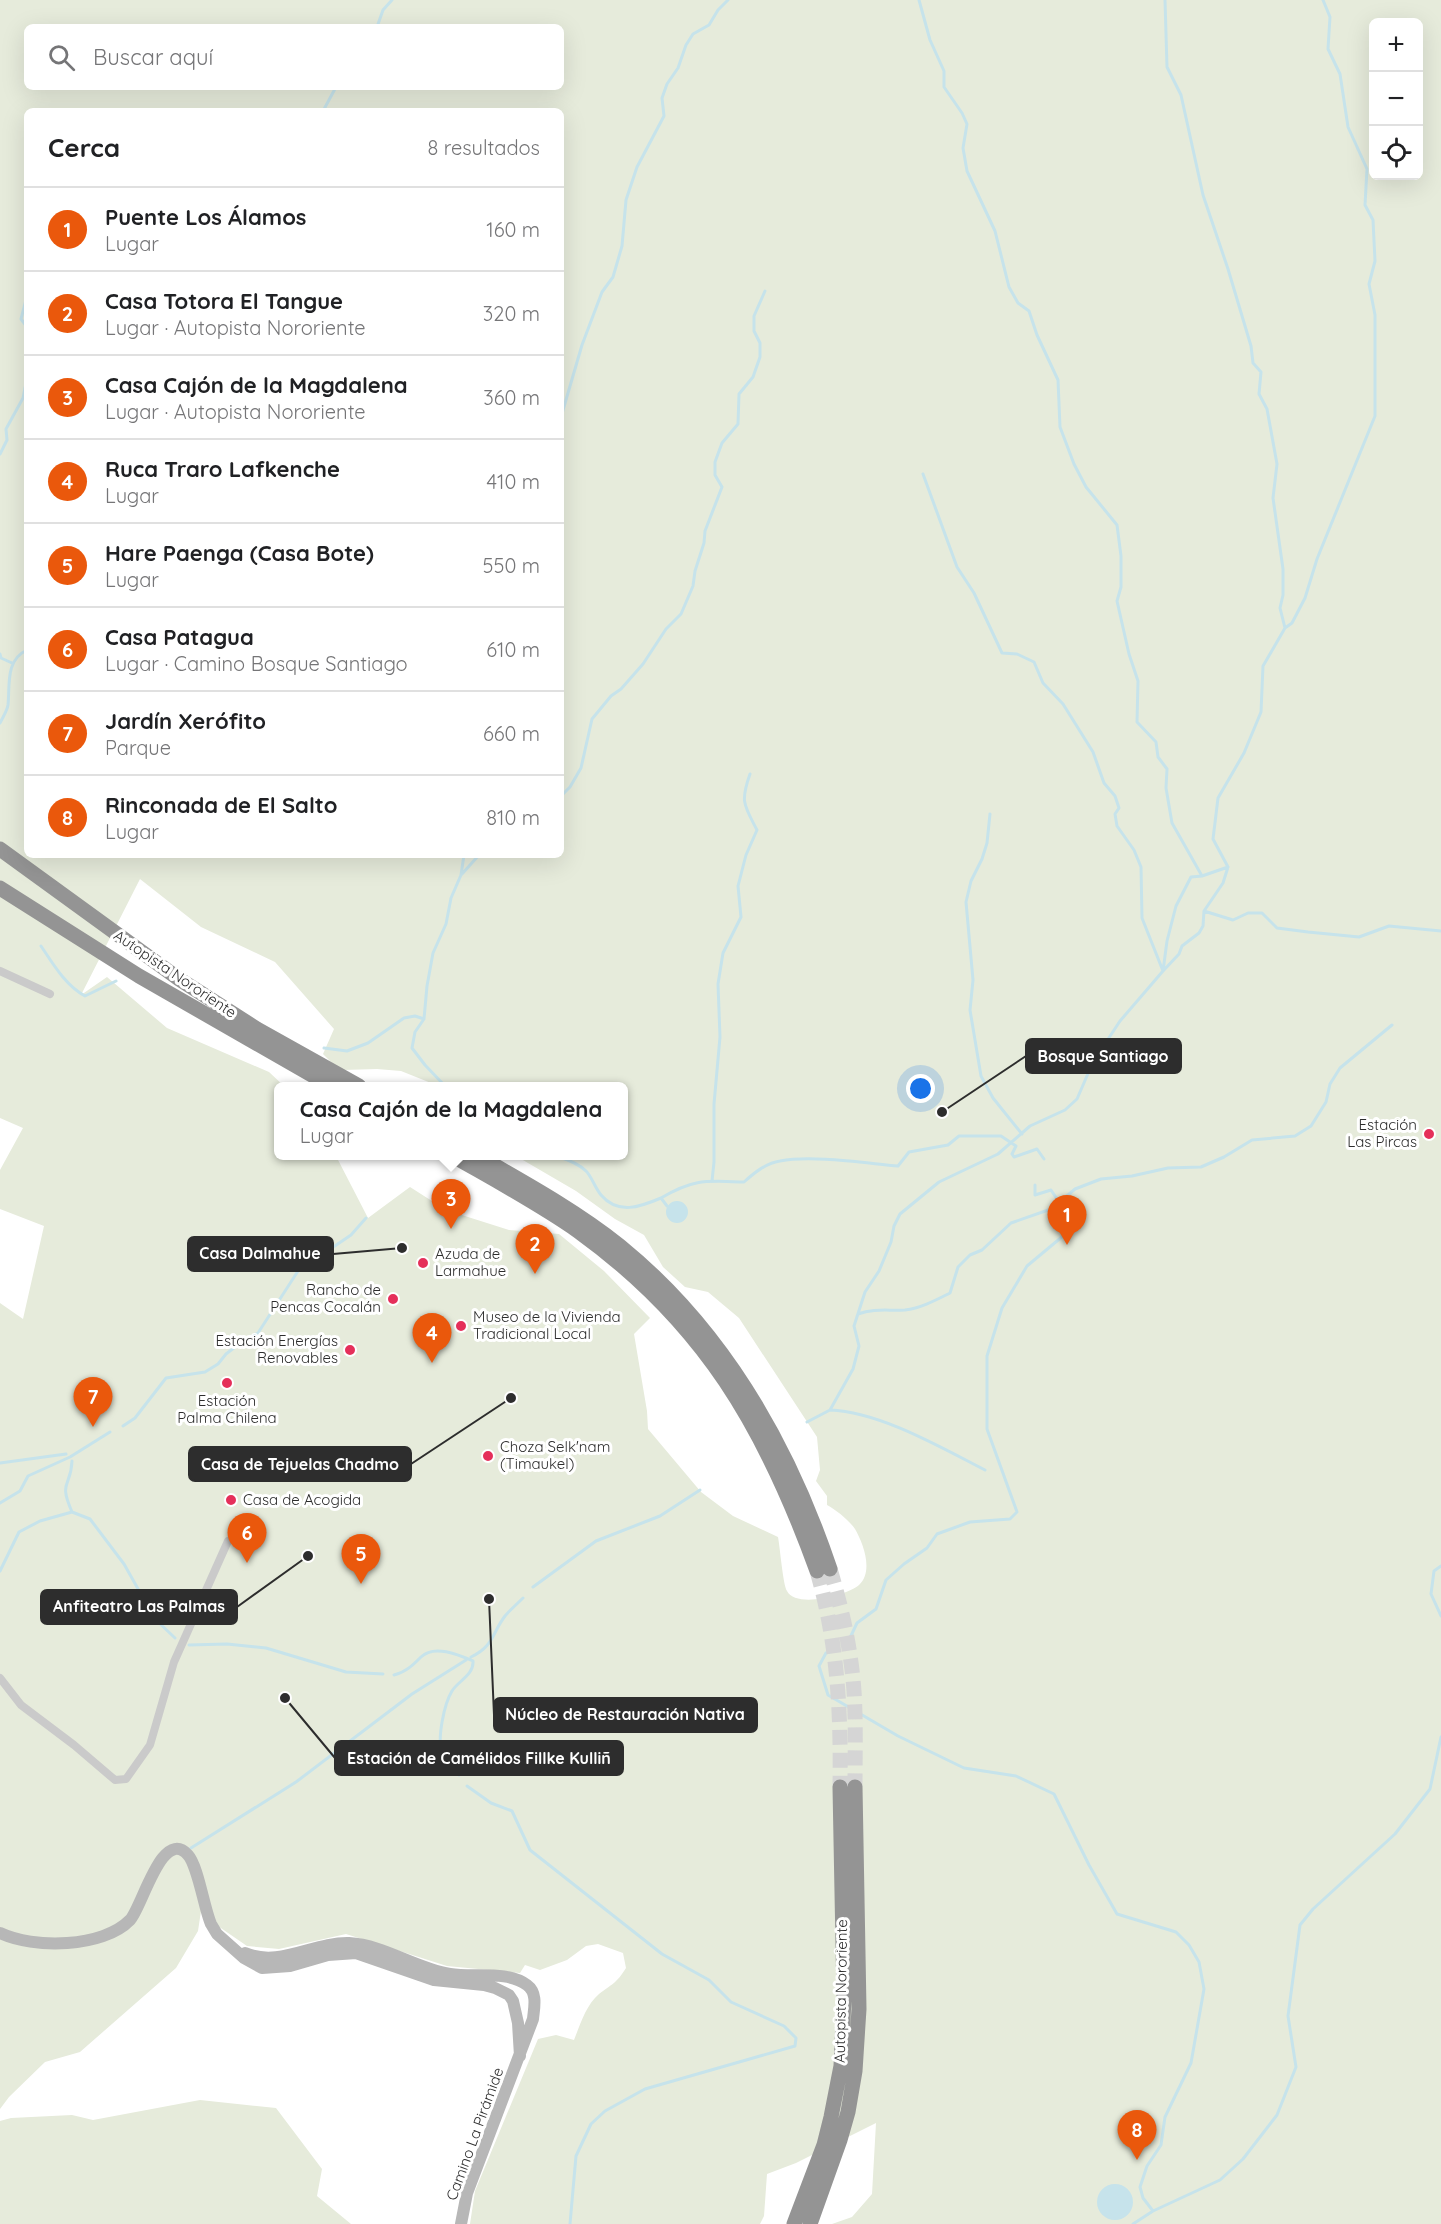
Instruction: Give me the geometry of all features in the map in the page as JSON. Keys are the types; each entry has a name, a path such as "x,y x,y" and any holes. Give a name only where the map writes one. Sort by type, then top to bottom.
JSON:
{"highway":[{"name":"Autopista Nororiente","path":"0,849 179,979 257,1029 352,1082"},
{"name":"Autopista Nororiente","path":"0,888 174,997 324,1082"},
{"path":"461,1160 576,1230 635,1276 681,1323 724,1378 761,1440 824,1570 810,1512 778,1442 735,1370 697,1320 653,1275 603,1233 486,1160"},
{"name":"Autopista Nororiente","path":"794,2224 811,2203 846,2121 856,2062 859,2009 847,1821 848,1787"},
{"name":"Autopista Nororiente","path":"810,2224 811,2203"}],"street":[{"path":"0,971 50,994"},
{"path":"0,1678 21,1705 115,1780 126,1779 150,1745 174,1662 228,1541"},
{"path":"0,1933 28,1942 52,1944 84,1941 110,1933 131,1920 137,1912 162,1857 168,1851 176,1850 184,1852 190,1858 211,1924 217,1934 231,1947 244,1958 262,1968 290,1966 328,1956 356,1953 434,1980 495,1988 509,1995 513,2001 522,2004 527,2001 530,1987 516,1980 498,1977 439,1972 361,1945 332,1944 266,1958 253,1956 231,1947"},
{"name":"Camino La Pirámide","path":"461,2224 467,2193 533,2019 534,1999 530,1987"},
{"name":"Camino La Pirámide","path":"513,2001 518,2023 520,2055"}],"green space":[{"path":"0,0 1441,0 1441,2224 832,2224 852,2217 872,2194 876,2123 796,2163 767,2174 764,2216 760,2224 470,2224 475,2191 538,2039 556,2035 574,2040 590,2004 616,1981 626,1968 623,1953 598,1944 586,1946 567,1960 540,1970 525,1965 520,1973 447,1966 346,1934 279,1949 247,1946 215,1924 204,1891 198,1931 176,1968 80,2052 45,2062 0,2109 0,1303 23,1319 44,1226 0,1209 0,1170 23,1128 0,1118","holes":["140,879 201,927 275,962 334,1029 323,1054 343,1070 401,1071 428,1082 628,1082 628,1160 523,1160 644,1235 663,1267 685,1287 708,1292 739,1318 817,1437 820,1470 816,1481 827,1496 827,1505 852,1526 864,1549 866,1572 859,1585 844,1593 811,1600 792,1596 786,1587 778,1537 733,1516 701,1492 648,1429 634,1334 650,1318 604,1271 559,1234 509,1230 446,1210 410,1187 368,1218 338,1160 274,1160 274,1082 280,1082 269,1072 167,1028 107,977 81,995"]},
{"path":"200,2100 276,2108 322,2169 317,2196 351,2224 0,2224 0,2121 11,2118 72,2115 93,2120"}],"water":[{"path":"673,1201 681,1201 688,1208 688,1216 681,1223 673,1223 666,1216 666,1208"},
{"path":"1115,2184 1128,2189 1133,2202 1128,2215 1115,2220 1102,2215 1097,2202 1102,2189"}],"waterway":[{"path":"378,24 383,10 392,0"},
{"path":"564,407 582,345 602,292 613,277 622,246 626,200 637,167 664,116 662,98 667,84 678,68 686,45 693,34 709,25 718,10 728,0"},
{"path":"919,0 930,40 944,71 944,87 967,124 963,148 967,171 995,231 1009,287 1018,303 1029,311 1037,335 1058,380 1060,427 1074,464 1086,487 1117,525 1121,556 1121,587 1117,601 1129,654 1138,681 1137,722 1156,742 1158,757 1167,769 1166,788 1172,823 1202,876"},
{"path":"1165,0 1167,67 1181,95 1203,195 1251,346 1253,363 1261,372 1259,394 1267,409 1277,464 1273,498 1283,569 1283,595 1280,608 1285,628"},
{"path":"807,1422 830,1410 853,1369 859,1346 854,1326 865,1292 879,1271 900,1214 939,1182 998,1154 1030,1126 1065,1110 1077,1099 1093,1062 1120,1021 1163,971 1167,941 1176,906 1191,877 1202,876 1228,867 1213,839 1218,798 1244,753 1261,712 1263,666 1285,628 1292,623 1305,598 1317,559 1375,416 1375,315 1369,284 1375,261 1373,220 1365,205 1367,169 1348,127 1340,74 1328,49 1330,17 1323,0"},
{"path":"325,108 334,90"},
{"path":"564,793 581,768 592,719 643,664 666,629 681,614 693,586 705,531 722,487 715,475 715,462 722,443 738,424 739,394 753,377 760,357 760,343 754,331 754,316 765,291"},
{"path":"24,308 21,319 24,323"},
{"path":"0,454 7,440 6,429 24,393"},
{"path":"923,474 957,567 974,593 1002,653 1017,654 1034,662 1043,683 1063,704 1093,752 1104,783 1115,796 1119,808 1115,814 1117,826 1134,850 1141,867 1142,918 1163,971 1179,954 1182,946 1199,933 1203,926 1204,911 1223,883 1228,867"},
{"path":"0,723 8,705 12,667 15,660 24,652"},
{"path":"0,654 1,658 12,663"},
{"path":"712,1181 714,1104 720,1037 718,984 723,953 741,917 738,886 746,855 757,830 749,815 744,797 750,774"},
{"path":"990,814 987,843 971,881 966,902 973,980 970,1010 981,1076 993,1098 1022,1134"},
{"path":"424,1019 433,953 446,924 451,898 461,875 464,858"},
{"path":"462,874 476,858"},
{"path":"1204,911 1233,920 1248,913 1262,913 1277,928 1359,937 1389,926 1441,931"},
{"path":"41,946 66,981 85,996 116,981"},
{"path":"324,1048 347,1051 368,1043 404,1018 415,1016 424,1019"},
{"path":"424,1019 415,1032 412,1048 441,1082"},
{"path":"1062,1200 1075,1189 1101,1179 1132,1176 1168,1168 1201,1167 1224,1157 1252,1140 1295,1136 1311,1126 1326,1102 1330,1084 1340,1068 1392,1025"},
{"path":"667,1206 661,1198 683,1187 710,1181 744,1182 760,1169 775,1162 793,1159 822,1159 898,1166 909,1152 948,1145 959,1136 1001,1136 1016,1146 1012,1154 1014,1157 1037,1149 1044,1159"},
{"path":"567,1160 583,1168 601,1195 615,1205 637,1206 661,1198"},
{"path":"849,1640 857,1623 876,1609 886,1580 927,1548 937,1534 970,1522 1010,1519 1017,1512 987,1429 987,1356 1002,1308 1027,1266 1075,1226 1051,1190 1035,1195 1035,1185"},
{"path":"858,1314 875,1310 911,1309 950,1293 958,1267 970,1255 982,1250 1011,1223 1051,1209"},
{"path":"123,1426 135,1418 166,1378 205,1372 218,1364 226,1354 243,1341 258,1333 298,1271 351,1235 366,1218"},
{"path":"830,1410 849,1412 889,1424 929,1441 985,1470"},
{"path":"0,1503 20,1491 28,1476 70,1457 110,1432"},
{"path":"0,1463 66,1454"},
{"path":"72,1461 66,1489 72,1512"},
{"path":"533,1587 596,1541 660,1516 700,1490"},
{"path":"0,1571 19,1532 40,1521 72,1512 90,1519 124,1564 155,1619 175,1638"},
{"path":"1441,1566 1434,1571 1431,1594 1441,1616"},
{"path":"471,1657 488,1644 505,1616 523,1598"},
{"path":"189,1645 227,1644 266,1648 346,1672 383,1674"},
{"path":"394,1675 406,1670 426,1653 433,1651 447,1652 473,1661 471,1670 449,1697 441,1730 442,1752 459,1775"},
{"path":"833,1651 826,1653 819,1666 828,1695 898,1736 964,1768 1016,1776 1054,1794 1089,1865 1117,1914 1176,1932 1189,1945 1199,1962 1204,1989 1191,2063 1165,2117 1161,2145 1147,2166 1140,2187 1143,2198 1153,2211"},
{"path":"191,1848 296,1782 412,1694 466,1660"},
{"path":"1133,2224 1153,2211 1220,2180 1243,2159 1277,2115 1296,2067 1288,2016 1300,1925 1313,1909 1395,1834 1430,1789 1441,1737"},
{"path":"467,1786 491,1803 512,1811 530,1850 662,1954 709,1980 731,2002 784,2026 796,2038 795,2046 645,2089 605,2111 591,2124 576,2156 570,2224"}],"tunnel":[{"path":"830,1569 845,1629 853,1675 855,1787"},
{"path":"817,1571 830,1625 837,1678 840,1787"}],"place":[{"name":"Bosque Santiago","path":"942,1112"},
{"name":"Estación Las Pircas","path":"1429,1134"},
{"name":"Casa Cajón de la Magdalena","path":"451,1229"},
{"name":"Puente Los Álamos","path":"1067,1245"},
{"name":"Casa Dalmahue","path":"402,1248"},
{"name":"Azuda de Larmahue","path":"423,1263"},
{"name":"Casa Totora El Tangue","path":"535,1274"},
{"name":"Rancho de Pencas Cocalán","path":"393,1299"},
{"name":"Museo de la Vivienda Tradicional Local","path":"461,1326"},
{"name":"Estación Energías Renovables","path":"350,1350"},
{"name":"Ruca Traro Lafkenche","path":"432,1363"},
{"name":"Estación Palma Chilena","path":"227,1383"},
{"name":"Casa de Tejuelas Chadmo","path":"511,1398"},
{"name":"Jardín Xerófito","path":"93,1427"},
{"name":"Choza Selk'nam (Timaukel)","path":"488,1456"},
{"name":"Casa de Acogida","path":"231,1500"},
{"name":"Anfiteatro Las Palmas","path":"308,1556"},
{"name":"Casa Patagua","path":"247,1563"},
{"name":"Hare Paenga (Casa Bote)","path":"361,1584"},
{"name":"Núcleo de Restauración Nativa","path":"489,1599"},
{"name":"Estación de Camélidos Fillke Kulliñ","path":"285,1698"},
{"name":"Rinconada de El Salto","path":"1137,2160"}]}
